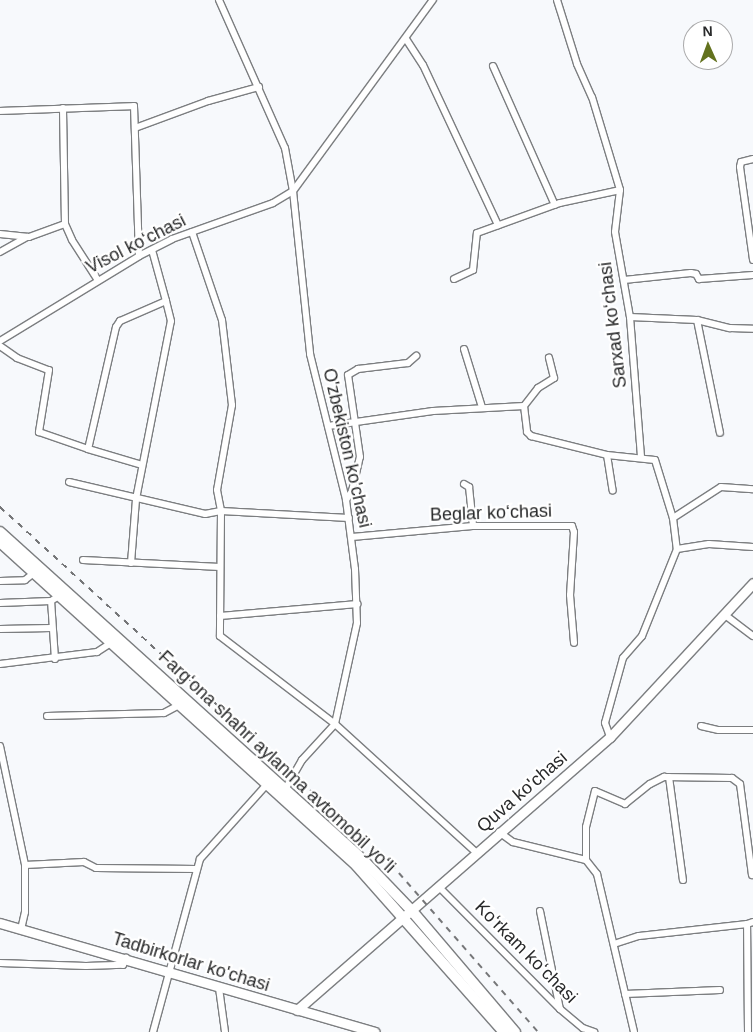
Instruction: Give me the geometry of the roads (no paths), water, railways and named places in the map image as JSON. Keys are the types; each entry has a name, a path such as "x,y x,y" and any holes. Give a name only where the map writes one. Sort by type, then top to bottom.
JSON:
{"highway":[{"name":"Fargʻona shahri aylanma avtomobil yoʻli","path":"0,535 34,572 55,599 111,643 179,705 270,781 285,789 409,914 515,1032"},
{"name":"Fargʻona shahri aylanma avtomobil yoʻli","path":"0,535 270,781 350,860 409,914 504,1032"}],"main road":[{"name":"Quva ko'chasi","path":"297,1010 610,737 753,583"},
{"name":"Tadbirkorlar ko'chasi","path":"0,923 126,958 219,988 374,1032"}],"street":[{"name":"O'zbekiston ko'chasi","path":"219,0 285,148 293,191 308,342 346,500 352,536 357,624 335,724"},
{"path":"293,191 433,0"},
{"path":"454,279 472,270 476,235 498,225 555,205 620,190 592,97 577,64 557,0"},
{"path":"406,39 422,65 498,225"},
{"path":"493,66 555,205"},
{"path":"135,128 208,101 259,87"},
{"path":"0,111 134,106 139,256"},
{"path":"63,108 65,224 72,240 97,279"},
{"path":"753,159 741,162 740,167 753,260"},
{"name":"Sarxad koʻchasi","path":"620,190 615,232 630,317 641,458"},
{"name":"Visol koʻchasi","path":"0,341 97,279 139,256 192,232 273,203 293,191"},
{"path":"0,252 28,236 65,224"},
{"path":"192,232 222,320 231,392 232,413 217,490 221,511 220,636 335,724 477,854"},
{"path":"0,234 28,236"},
{"path":"131,563 136,499 171,321 152,250"},
{"path":"624,280 691,273 696,274 699,279 753,275"},
{"path":"88,449 116,327 120,321 166,301"},
{"path":"630,317 697,320 730,328 753,330"},
{"path":"697,320 720,433"},
{"path":"0,346 17,358 49,370 39,432 142,465"},
{"path":"464,349 482,407"},
{"path":"346,500 352,491 360,457 354,422 350,373 408,363 416,356"},
{"path":"549,358 554,378 538,388 524,406 529,435 607,455 641,458 656,462 661,488 673,518 677,549 650,619 621,664 605,723 610,737"},
{"path":"328,426 482,407 524,406"},
{"path":"607,455 612,491"},
{"path":"69,482 205,514 221,511 349,518"},
{"path":"464,484 469,488 473,526"},
{"path":"673,518 721,488 753,489"},
{"name":"Beglar koʻchasi","path":"352,536 473,526 573,527 570,595 574,644"},
{"path":"677,549 709,544 753,547"},
{"path":"83,560 220,567"},
{"path":"0,581 25,580 34,572"},
{"path":"0,603 55,599 51,628 55,659"},
{"path":"220,616 357,604"},
{"path":"725,615 753,636"},
{"path":"0,629 51,628"},
{"path":"0,664 55,659 98,652 111,643"},
{"path":"47,716 164,713 179,705"},
{"path":"285,789 302,760 335,724"},
{"path":"701,726 719,730 753,730"},
{"path":"0,746 25,865 25,912 21,929"},
{"path":"586,860 586,827 595,791 625,804 650,784 669,777 698,775 738,781 752,875"},
{"path":"669,777 683,880"},
{"path":"153,1032 201,857 270,781"},
{"path":"499,832 513,842 586,860 598,874 634,1032"},
{"path":"25,865 84,862 96,868 197,869"},
{"name":"Koʻrkam koʻchasi","path":"439,888 560,1009 583,1028 594,1032"},
{"path":"540,911 560,1009"},
{"path":"614,944 639,936 750,923 748,1032"},
{"path":"0,962 123,965 126,958"},
{"path":"219,988 225,1032"},
{"path":"625,994 720,990"}],"railway":[{"path":"0,507 391,864 538,1032"}]}
